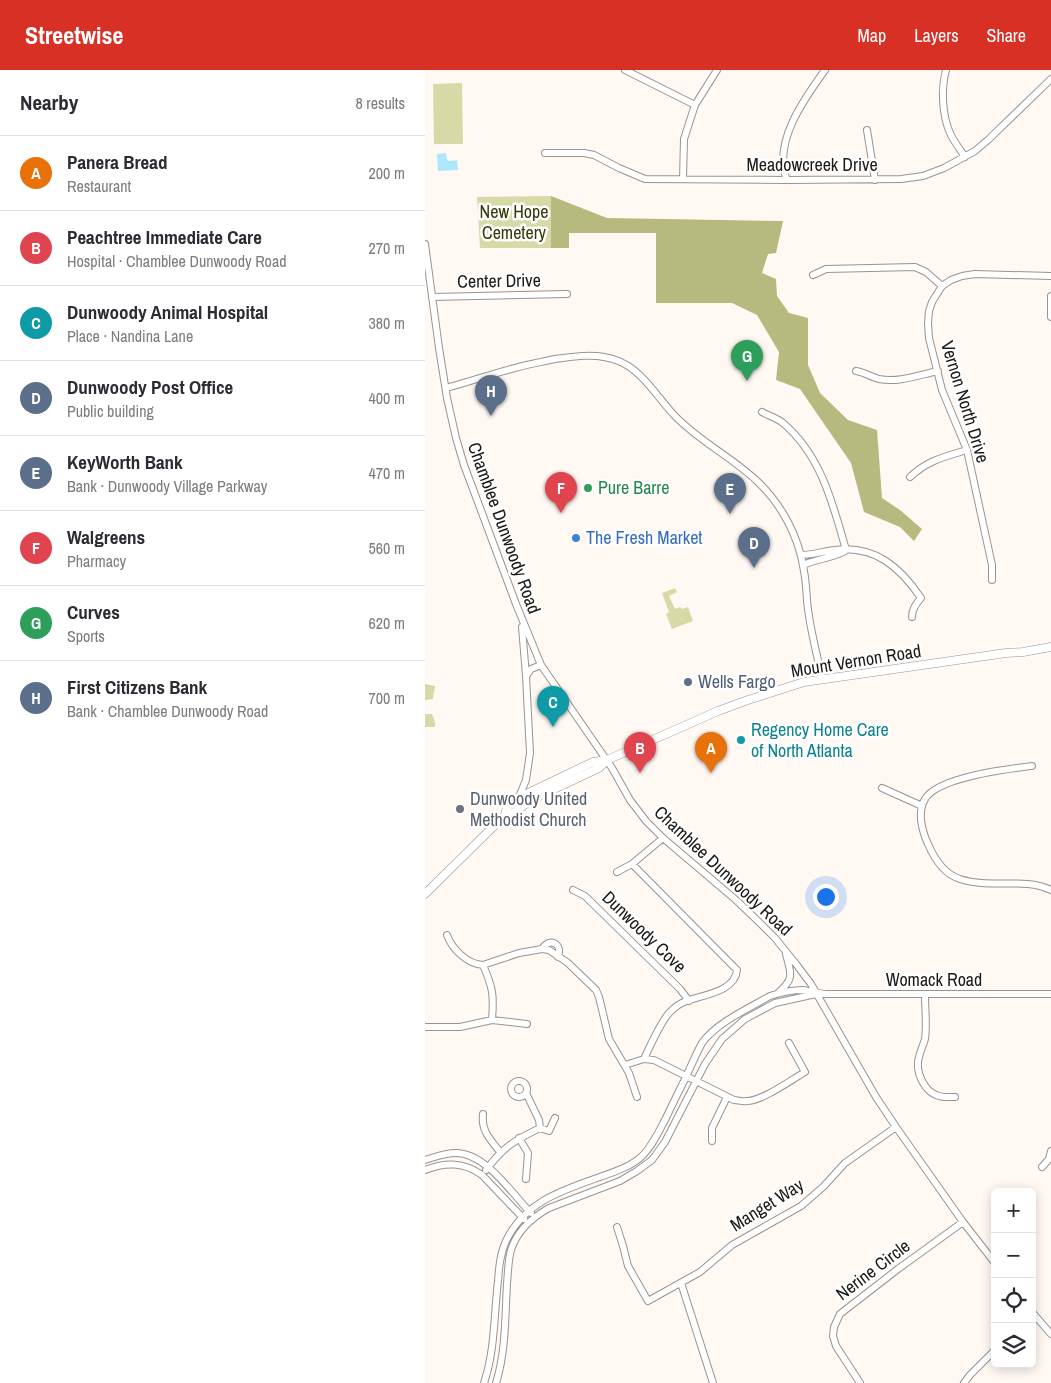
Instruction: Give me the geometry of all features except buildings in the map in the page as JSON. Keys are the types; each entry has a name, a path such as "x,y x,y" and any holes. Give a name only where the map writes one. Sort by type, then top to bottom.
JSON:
{"main road":[{"name":"Mount Vernon Road","path":"425,894 505,815 513,813 531,800 599,768 607,760 701,718 745,701 798,684 822,679 1051,647"},
{"path":"505,815 507,807 519,797 593,762 607,760"}],"street":[{"path":"625,70 695,105"},
{"path":"683,179 684,139 695,105 717,70"},
{"path":"787,180 784,154 791,124 809,92 825,70"},
{"path":"946,70 943,91 946,120 949,132 965,157"},
{"name":"Meadowcreek Drive","path":"545,153 584,153 594,155 645,179 875,180 923,176 944,168 975,151 1051,79"},
{"path":"867,130 875,180"},
{"name":"Chamblee Dunwoody Road","path":"425,244 445,388 454,432 464,465 522,620 541,665 607,760 635,808 663,838 736,900 775,938 807,979 876,1097 963,1222 991,1258"},
{"path":"813,275 826,269 915,268 926,272 942,286 951,280 975,274 1051,276"},
{"name":"Vernon North Drive","path":"942,286 932,302 928,324 929,338 942,390 967,450 992,565 992,580"},
{"name":"Center Drive","path":"432,297 567,294"},
{"path":"1051,296 1051,317"},
{"path":"445,388 517,367 564,358 594,356 616,360 630,367 646,380 674,415 688,428 749,474 766,490 785,516 801,555 809,618 822,679"},
{"path":"856,371 881,380 906,379 938,371"},
{"path":"763,412 782,422 809,454 818,468 825,483 846,550"},
{"path":"910,477 918,469 931,461 967,450"},
{"path":"801,555 838,549 866,551 880,556 913,585 921,598 915,605 912,617"},
{"path":"803,565 846,550"},
{"path":"519,797 526,780 530,753 522,620"},
{"path":"526,676 531,669 541,665"},
{"path":"1032,766 977,774 934,789 925,798 921,818 927,842 935,857 943,868 952,875 977,882 1031,884 1051,890"},
{"path":"526,780 538,788"},
{"path":"882,788 922,806"},
{"path":"617,872 632,864 663,838"},
{"path":"632,864 737,970 737,977 732,983 718,991 683,1003 669,1012 644,1059"},
{"name":"Dunwoody Cove","path":"573,890 585,896 680,989 689,1001"},
{"path":"447,935 455,951 477,964 483,965 519,953 542,949 549,950 568,964 595,990 599,997 609,1039 625,1066 637,1097"},
{"path":"777,994 787,986 790,980 791,973 786,953"},
{"path":"483,965 492,988 492,1020"},
{"path":"484,1383 493,1341 495,1300 501,1255 506,1241 521,1217 535,1204 547,1198 618,1170 641,1157 659,1131 699,1048 706,1038 721,1025 770,996 803,990 817,994"},
{"path":"496,1383 503,1354 511,1249 528,1223 549,1208 620,1181 637,1172 652,1160 665,1142 705,1064 722,1039 745,1019 775,1003 817,994"},
{"name":"Womack Road","path":"817,994 1051,994"},
{"path":"925,995 925,1038 918,1062 919,1070 927,1089 935,1095 945,1098 955,1097"},
{"path":"425,1027 460,1027 492,1020 527,1024"},
{"path":"625,1066 644,1059 654,1060 727,1096 740,1101 753,1100 805,1072 789,1043"},
{"path":"526,1093 539,1120 540,1128"},
{"path":"712,1141 712,1128 727,1096"},
{"path":"483,1114 482,1122 486,1133 500,1152"},
{"path":"482,1175 500,1152 519,1138 540,1128 549,1131 555,1118"},
{"name":"Manget Way","path":"617,1227 628,1266 648,1301 700,1272 732,1245 801,1206 823,1187 845,1163 896,1127"},
{"path":"519,1138 528,1152 526,1179"},
{"path":"1042,1168 1049,1159 1051,1151"},
{"path":"425,1160 461,1153 476,1158 488,1167 535,1217"},
{"path":"425,1170 439,1165 456,1164 476,1170 528,1223"},
{"name":"Nerine Circle","path":"860,1383 836,1346 833,1336 833,1327 840,1314 963,1222"},
{"path":"681,1283 713,1383"},
{"path":"1036,1318 1051,1334"},
{"path":"965,1383 970,1375 991,1354"}],"green space":[{"path":"462,83 463,144 434,144 433,84"},
{"name":"New Hope Cemetery","path":"551,196 551,248 480,248 477,197"},
{"path":"551,196 607,218 783,221 776,253 768,254 762,273 776,279 777,296 789,313 808,318 808,365 820,393 848,420 877,430 882,498 900,510 922,529 914,541 900,527 864,512 851,463 800,389 776,380 779,352 757,315 732,303 656,303 656,233 569,233 569,248 551,248"},
{"path":"675,588 677,592 669,596 675,609 688,607 693,621 672,629 666,614 669,612 662,593"},
{"path":"425,684 435,686 433,699 425,700"},
{"path":"425,714 432,714 435,727 425,727"}],"water":[{"path":"446,153 447,160 457,160 458,170 438,171 437,154"}],"place":[{"name":"Curves","path":"747,381"},
{"name":"First Citizens Bank","path":"491,416"},
{"name":"Pure Barre","path":"588,488"},
{"name":"Walgreens","path":"561,513"},
{"name":"KeyWorth Bank","path":"730,514"},
{"name":"The Fresh Market","path":"576,538"},
{"name":"Dunwoody Post Office","path":"754,568"},
{"name":"Wells Fargo","path":"688,682"},
{"name":"Dunwoody Animal Hospital","path":"553,727"},
{"name":"Regency Home Care of North Atlanta","path":"741,740"},
{"name":"Peachtree Immediate Care","path":"640,773"},
{"name":"Panera Bread","path":"711,773"},
{"name":"Dunwoody United Methodist Church","path":"460,809"}]}
